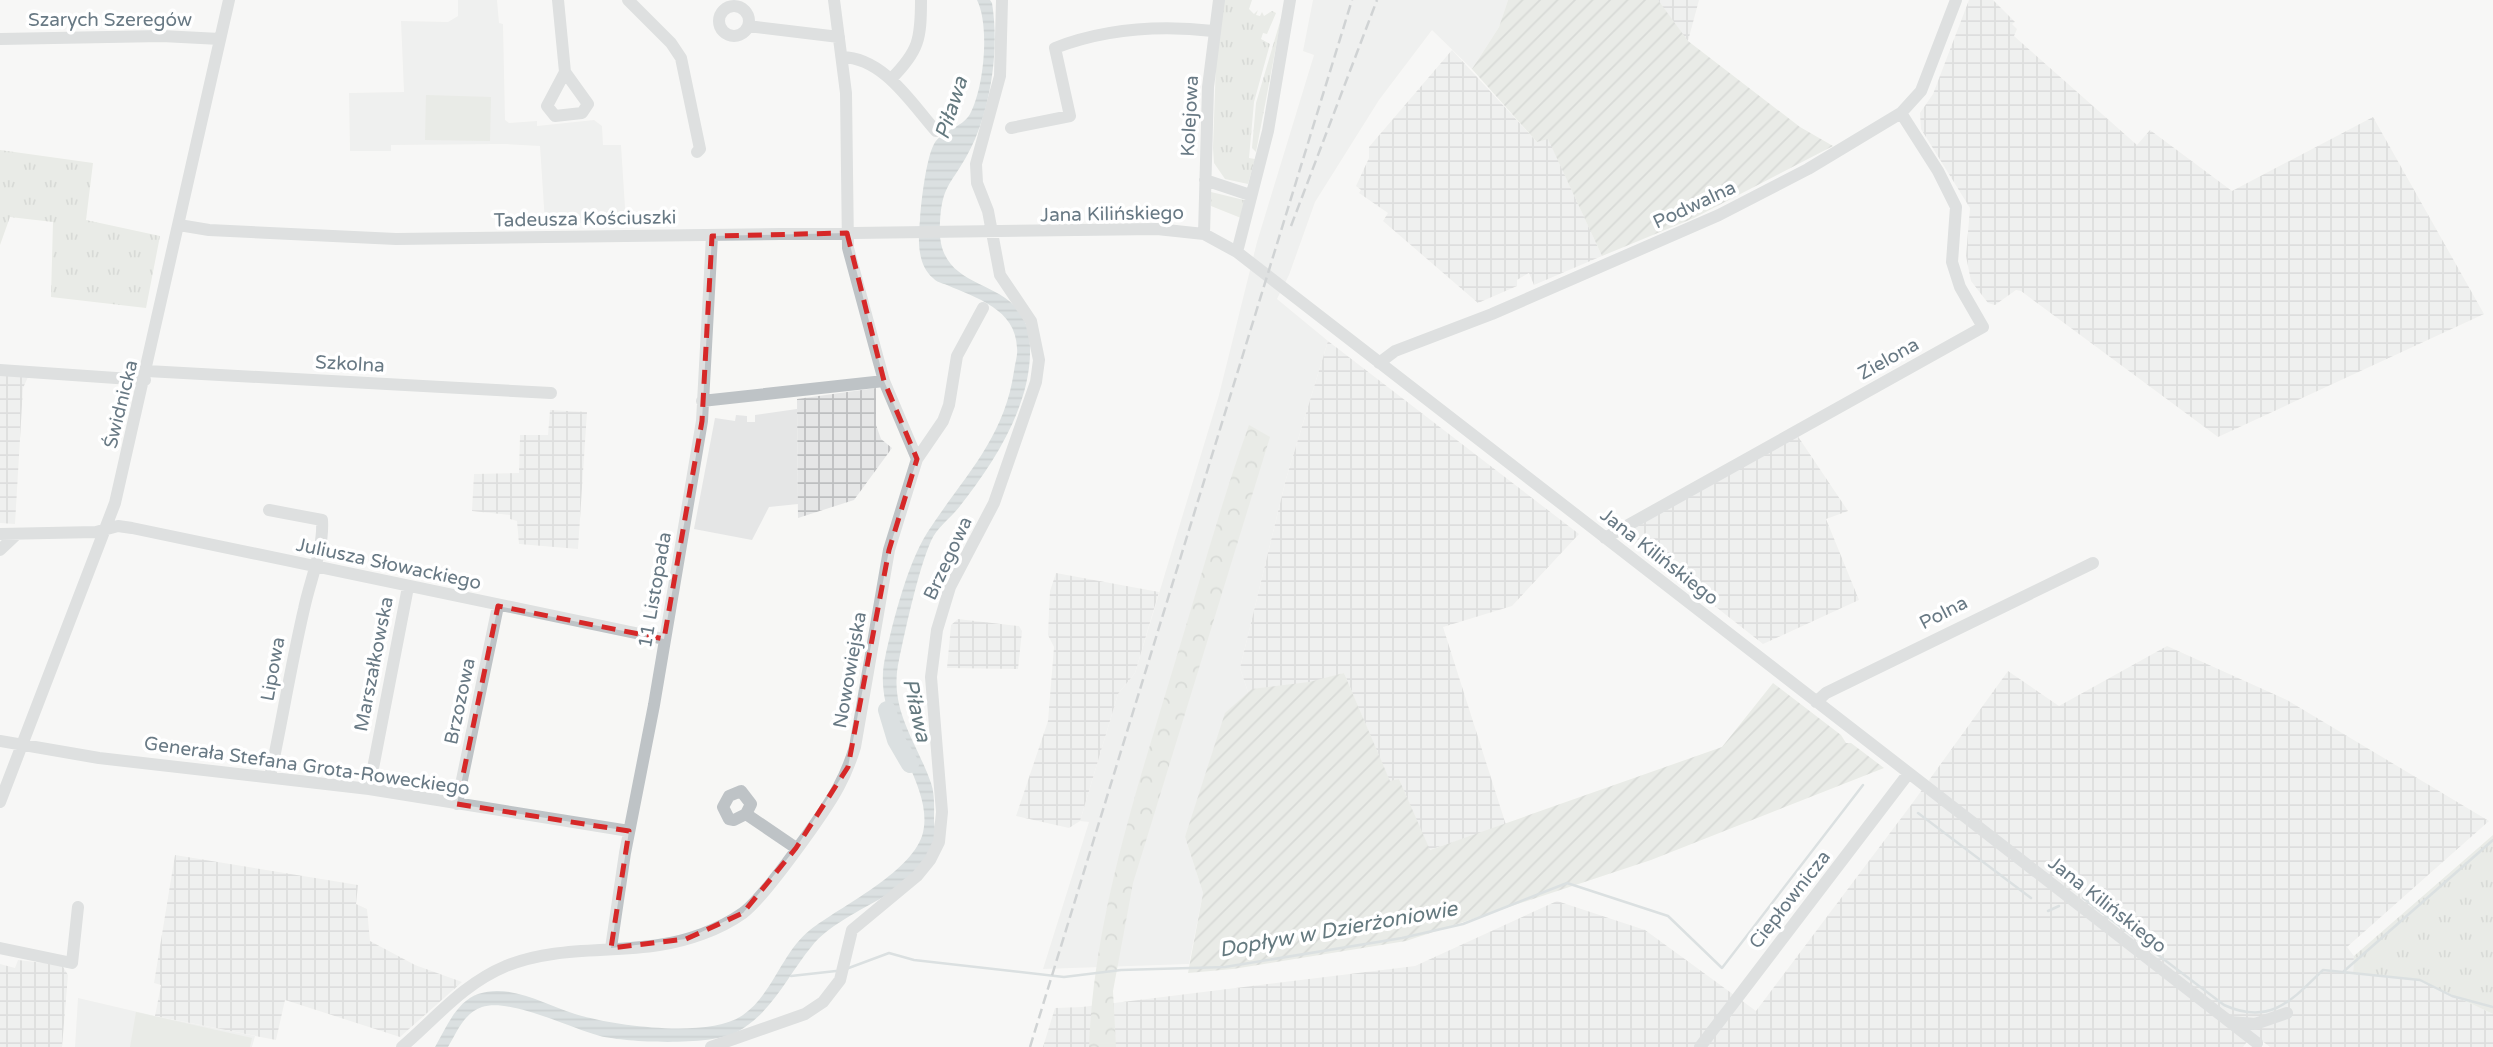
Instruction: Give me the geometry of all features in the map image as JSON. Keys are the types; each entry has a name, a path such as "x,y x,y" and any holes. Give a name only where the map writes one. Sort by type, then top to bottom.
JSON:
{"street":[{"name":"Świdnicka","path":"0,802 106,530 146,375 229,0"},
{"path":"558,0 565,72"},
{"path":"628,0 671,43 681,58 700,149 697,152"},
{"path":"834,0 849,142 847,233 852,265 884,380 917,459"},
{"path":"891,79 912,58 920,30 921,0"},
{"name":"Brzegowa","path":"711,1047 813,1009 830,995 843,967 846,942 852,930 917,876 930,860 939,842 942,812 931,677 937,630 950,587 994,503 1035,382 1038,360 1037,336 1026,310 1000,275 993,233 977,183 975,164 1000,75 1002,0"},
{"name":"Kolejowa","path":"1204,234 1213,31 1219,0"},
{"path":"1237,252 1268,131 1290,0"},
{"name":"Podwalna","path":"1379,363 1395,351 1492,314 1719,215 1808,169 1901,113 1921,91 1956,0"},
{"path":"748,26 839,37"},
{"path":"1011,128 1070,116 1055,48 1077,40 1135,28 1213,31"},
{"name":"Szarych Szeregów","path":"0,38 162,36 220,39"},
{"path":"842,57 865,61 891,79 936,131"},
{"name":"Zielona","path":"1605,538 1983,327 1960,287 1952,262 1956,207 1938,171 1901,113"},
{"path":"1205,180 1250,195"},
{"name":"Tadeusza Kościuszki","path":"179,225 203,229 396,239 993,233"},
{"name":"Jana Kilińskiego","path":"993,233 1157,229 1204,234 1237,252 2257,1043"},
{"name":"11 Listopada","path":"611,948 629,831 689,505 702,401 712,236"},
{"name":"Nowowiejska","path":"402,1047 459,993 508,965 553,953 659,945 695,936 722,925 751,906 838,788 852,757 889,550 917,459 943,421 949,405 957,356 983,308"},
{"name":"Szkolna","path":"0,370 551,393"},
{"path":"702,401 884,380"},
{"name":"Lipowa","path":"270,510 322,520 323,538 313,568 270,777"},
{"name":"Juliusza Słowackiego","path":"0,543 17,534 106,530 118,526 664,639"},
{"name":"Polna","path":"1816,702 1826,693 1920,645 2093,563"},
{"name":"Marszałkowska","path":"369,789 408,587"},
{"name":"Brzozowa","path":"457,804 498,606"},
{"name":"Generała Stefana Grota-Roweckiego","path":"0,741 99,758 369,789 629,831"},
{"name":"Ciepłownicza","path":"1700,1047 1908,774"},
{"path":"746,814 796,848"},
{"path":"0,948 72,963 78,908"},
{"path":"2230,1022 2255,1024 2287,1013"}],"highlighted area":[{"path":"847,233 884,381 917,459 889,550 848,767 796,848 743,913 686,939 611,948 629,831 457,804 498,606 664,639 702,421 712,236"}],"shaded area":[{"path":"458,0 497,0 499,23 503,24 505,120 509,123 537,121 537,126 594,120 602,126 603,145 621,145 626,223 545,223 540,146 391,145 391,151 350,151 349,93 404,92 401,21 448,22 458,16"},
{"path":"977,0 990,0 992,3 994,62 981,124 945,194 940,222 942,247 951,265 1014,306 1025,322 1030,347 1029,368 1018,411 998,452 973,489 931,541 917,583 899,660 897,694 900,709 933,792 934,844 925,862 912,877 896,889 826,932 812,946 770,1004 750,1024 737,1032 709,1040 630,1040 600,1036 524,1010 494,1005 482,1007 470,1014 448,1047 435,1047 452,1016 464,1003 478,994 490,991 528,996 575,1014 636,1026 708,1027 728,1022 743,1015 762,996 800,939 889,876 915,850 922,836 924,816 921,796 887,707 883,683 885,658 913,561 927,533 992,438 1009,395 1017,353 1015,335 1002,314 982,300 934,279 924,266 920,251 921,203 931,151 942,135 970,114 979,89 984,41"},
{"path":"1313,0 1508,0 1499,27 1472,69 1432,30 1379,100 1315,202 1289,275 1277,299 1328,341 1286,479 1240,668 1251,701 1185,837 1203,893 1189,964 1043,969 1089,822 1080,821 1118,694 1135,673 1219,395 1257,242 1314,55 1303,51"},
{"path":"1658,0 1699,0 1688,41 1680,34"},
{"path":"1969,0 1993,0 2015,22 2012,24 2017,29 2014,36 2137,145 2150,130 2232,191 2373,117 2484,314 2218,437 2021,291 2016,290 1995,305 1988,303 1971,281 1966,256 1970,208 1921,129 1920,113 1933,94"},
{"path":"1452,50 1537,142 1548,138 1602,256 1534,285 1529,273 1517,280 1517,286 1478,303 1383,221 1388,213 1359,193 1361,190 1356,186 1369,158 1369,147"},
{"path":"1328,341 1579,534 1512,606 1443,627 1506,825 1429,850 1399,779 1390,782 1344,673 1251,701 1240,668 1286,479"},
{"path":"0,375 28,377 23,388 15,524 0,523"},
{"path":"876,388 876,425 881,439 892,448 854,500 798,518 797,399"},
{"path":"797,409 798,504 769,507 752,540 694,529 715,418 735,421 736,415 747,416 747,422 755,422 755,415"},
{"path":"550,410 587,412 578,549 519,544 517,521 510,519 510,515 472,511 474,474 519,473 520,435 548,435"},
{"path":"1797,435 1848,511 1826,519 1859,600 1763,644 1622,533"},
{"path":"1056,573 1159,592 1135,673 1118,694 1080,821 1069,828 1016,816 1048,721 1054,647 1048,635 1050,591"},
{"path":"958,619 1019,626 1022,631 1018,669 947,668 951,625"},
{"path":"2167,646 2287,700 2489,821 2347,947 2354,956 2353,974 2420,980 2493,1014 2493,1047 2270,1047 2253,1034 2243,1047 1043,1047 1055,1008 1082,1007 1415,966 1557,901 1645,930 1756,1011 2008,671 2059,706"},
{"path":"175,855 358,885 356,904 367,909 370,941 415,965 462,982 400,1037 285,1000 276,1040 155,1016 161,985 154,983"},
{"path":"18,960 62,965 68,975 62,1047 0,1047 0,964 15,968"},
{"path":"78,998 255,1036 252,1047 75,1047"}],"green space":[{"path":"1223,0 1252,0 1249,9 1254,14 1258,10 1256,15 1260,16 1262,12 1264,16 1272,11 1276,13 1267,34 1263,33 1261,39 1270,44 1254,102 1249,158 1255,159 1248,184 1225,179 1214,163 1216,63"},
{"path":"1508,0 1658,0 1688,41 1800,127 1833,146 1694,218 1602,256 1548,139 1537,142 1472,69 1499,27"},
{"path":"1282,15 1256,152 1252,148 1256,103"},
{"path":"426,95 491,97 490,141 425,140"},
{"path":"0,150 93,163 86,220 160,236 146,308 51,297 53,222 10,217 0,245"},
{"path":"1211,192 1244,200 1241,218 1211,206"},
{"path":"1249,425 1270,437 1133,883 1113,991 1116,1047 1089,1047 1099,951 1119,856 1228,486"},
{"path":"1344,673 1390,781 1399,779 1430,850 1722,747 1773,683 1841,735 1846,743 1851,743 1884,768 1651,860 1406,941 1233,969 1188,973 1203,893 1185,837 1225,713 1252,689 1309,682"},
{"path":"2493,835 2493,1014 2420,980 2353,974 2354,956"},
{"path":"136,1012 252,1038 250,1047 130,1047"}],"waterway":[{"name":"Piława","path":"887,710 896,740 910,764"},
{"name":"Dopływ w Dzierżoniowie","path":"846,969 889,953 914,960 1064,977 1121,970 1225,967 1402,938 1463,924 1567,883 1668,916 1722,968 1863,785"},
{"name":"Dopływ w Dzierżoniowie","path":"1918,813 2031,898"},
{"name":"Dopływ w Dzierżoniowie","path":"2343,972 2493,840"},
{"name":"Dopływ w Dzierżoniowie","path":"2083,898 2224,1005 2240,1011 2255,1013 2279,1007 2323,970 2420,980 2452,996 2493,1007"},
{"name":"Dopływ w Dzierżoniowie","path":"2048,911 2059,906"},
{"name":"Dopływ w Dzierżoniowie","path":"791,976 836,971"}],"railway":[{"path":"1030,1047 1352,0"},
{"path":"1291,226 1377,0"}]}
